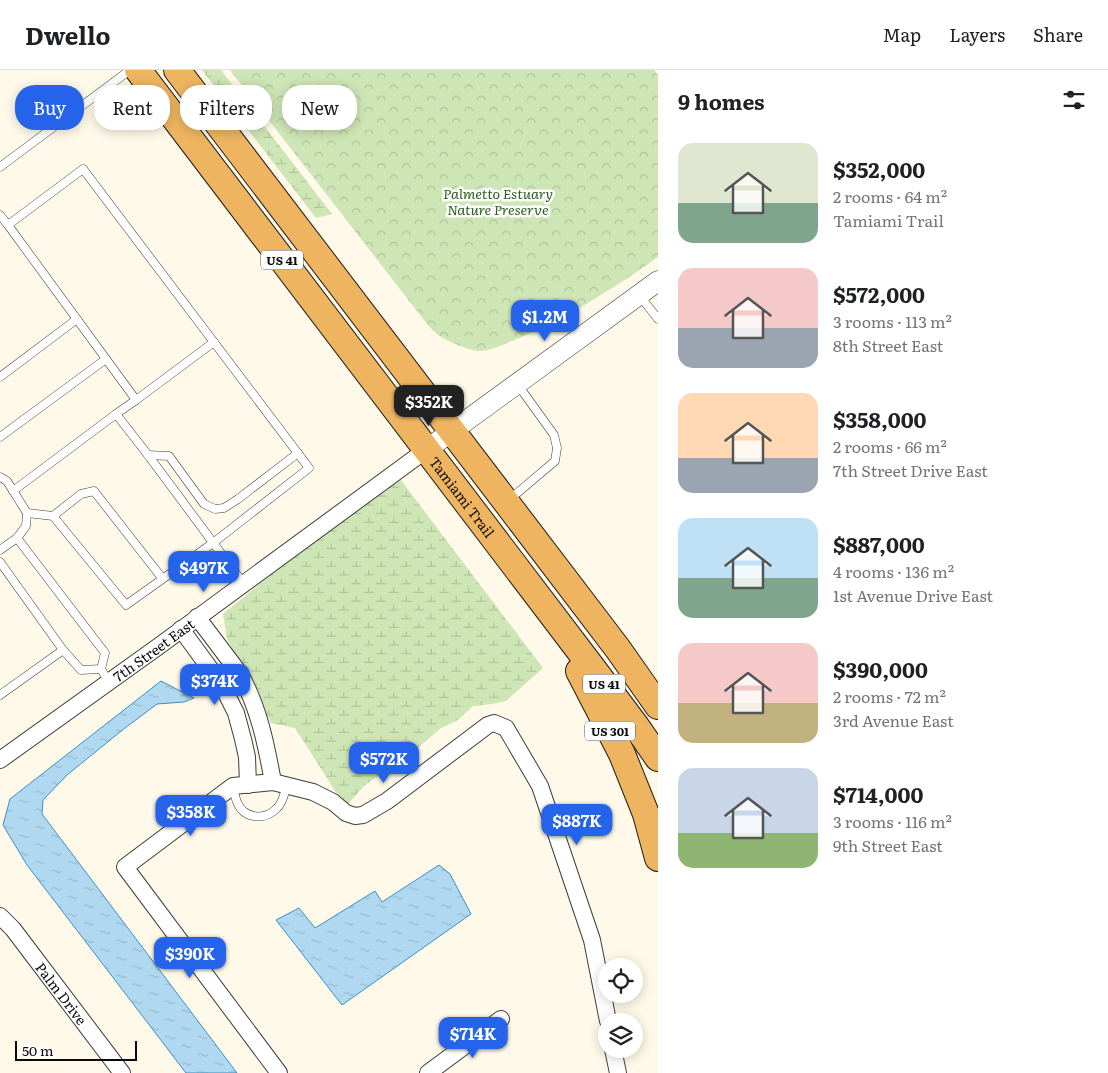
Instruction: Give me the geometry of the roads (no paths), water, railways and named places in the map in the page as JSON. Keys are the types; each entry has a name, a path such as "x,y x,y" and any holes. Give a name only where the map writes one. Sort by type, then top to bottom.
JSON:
{"highway":[{"name":"Tamiami Trail","path":"138,70 636,726 658,758"},
{"name":"US 41","path":"177,70 618,649 658,706"},
{"name":"US 301","path":"548,610 622,754 646,814 658,858"},
{"path":"618,649 658,690"}],"street":[{"path":"426,450 658,281"},
{"name":"7th Street East","path":"0,760 104,676 181,629 426,450"},
{"path":"197,617 240,674 255,706 280,784"},
{"path":"181,629 222,684 236,713 247,757 240,786"},
{"path":"222,684 240,674"},
{"path":"279,1073 125,867 240,786 280,784 313,792 333,802 346,813 355,816 363,815 387,801 488,725 494,723 506,728 540,786 592,940 606,1013"},
{"path":"244,739 264,735"},
{"name":"Palm Drive","path":"0,916 13,929 122,1073"},
{"path":"428,1073 501,1019"},
{"path":"615,1058 618,1073"}],"lane":[{"path":"0,167 130,70"},
{"path":"8,225 83,169 309,468 213,543 126,604 53,516 27,513"},
{"path":"0,214 136,400"},
{"path":"638,295 658,319"},
{"path":"0,377 77,319"},
{"path":"13,491 214,342"},
{"path":"0,437 106,359"},
{"path":"506,502 555,460 557,448 554,435 517,384"},
{"path":"116,414 148,454 243,583"},
{"path":"148,454 169,456 204,504 215,509 224,508 298,453"},
{"path":"0,477 7,481 27,513 26,526 17,538 0,550"},
{"path":"53,516 81,494 94,491 162,578"},
{"path":"0,562 63,650 81,670 104,676 105,653 17,538"},
{"path":"0,695 63,650"},
{"path":"240,786 237,802 242,810 249,815 257,817 276,810 281,803 280,784"}],"water":[{"path":"161,681 194,698 184,702 157,704 125,728 67,775 43,800 42,814 237,1073 186,1073 27,865 3,825 10,799"},
{"path":"439,865 450,874 471,914 342,1005 276,920 299,908 315,928 375,891 382,902"}],"park label":[{"name":"Palmetto Estuary Nature Preserve","path":"498,202"}]}
